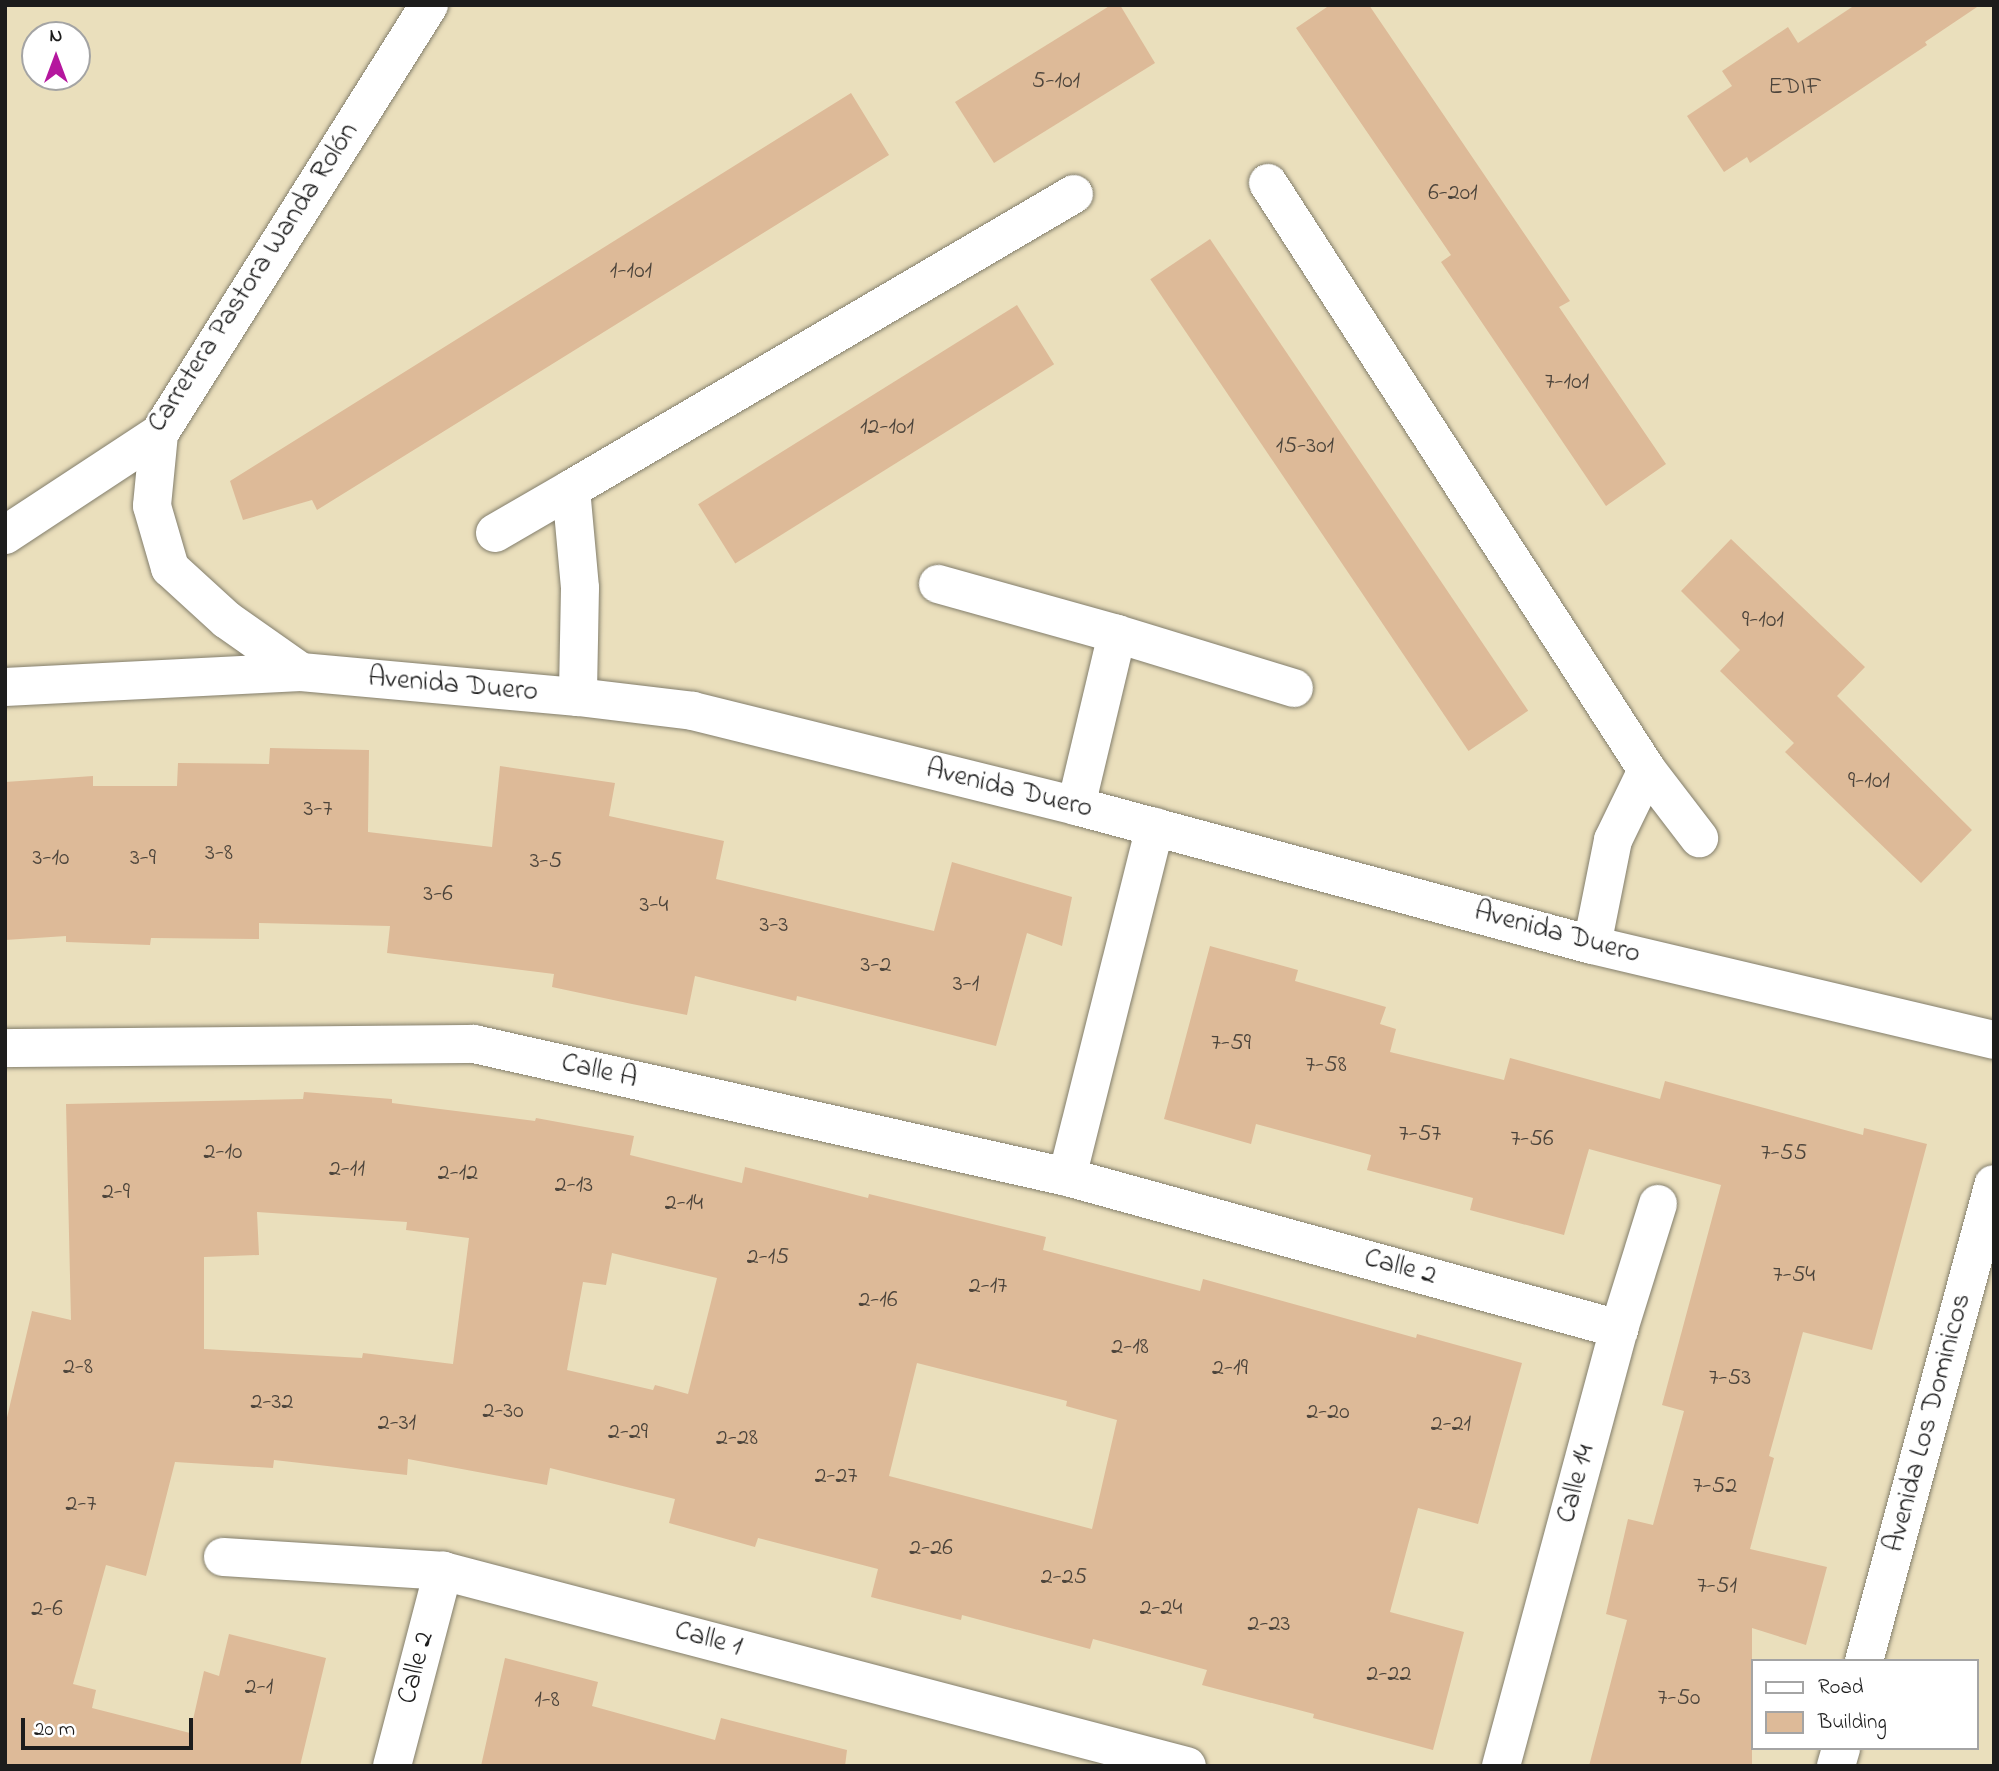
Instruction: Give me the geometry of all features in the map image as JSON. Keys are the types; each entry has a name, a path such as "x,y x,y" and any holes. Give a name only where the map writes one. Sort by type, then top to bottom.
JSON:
{"street":[{"name":"Carretera Pastora Wanda Rolón","path":"5,535 159,434 429,5"},
{"path":"1268,183 1647,770 1699,838"},
{"path":"495,533 1074,194"},
{"path":"159,434 152,506 170,568 227,620 301,672"},
{"path":"571,489 580,588 578,697"},
{"path":"938,584 1118,634 1294,688"},
{"path":"1076,806 1118,634"},
{"name":"Avenida Duero","path":"5,687 301,672 578,697 693,711 1076,806 1592,945 1994,1040"},
{"path":"1592,945 1613,840 1647,770"},
{"path":"1067,1177 1154,827"},
{"name":"Calle A","path":"5,1048 474,1044 1067,1177 1181,1208"},
{"name":"Avenida Los Dominicos","path":"1865,1659 1994,1184"},
{"name":"Calle 14","path":"1501,1766 1619,1329 1658,1204"},
{"name":"Calle 2","path":"1181,1208 1619,1329"},
{"name":"Calle 1","path":"223,1557 443,1571 1187,1766"},
{"name":"Calle 2","path":"392,1766 443,1571"}],"building":[{"path":"1111,5 1120,5 1155,63 994,163 955,102"},
{"path":"1330,5 1369,5 1570,301 1559,307 1666,464 1606,506 1441,262 1451,255 1296,28"},
{"path":"1855,5 1980,5 1925,42 1927,45 1750,163 1747,157 1724,172 1687,116 1732,86 1722,71 1788,27 1798,43"},
{"path":"851,93 889,155 317,510 312,500 243,520 230,481"},
{"path":"1210,239 1528,711 1468,751 1150,279"},
{"path":"1017,305 1054,364 735,564 698,504"},
{"path":"1731,539 1865,667 1837,696 1972,830 1921,883 1785,752 1794,743 1720,671 1740,650 1681,591"},
{"path":"270,748 369,750 368,832 492,847 500,766 615,783 609,816 724,841 716,879 934,931 952,862 1072,897 1062,946 1027,933 996,1046 797,996 796,1001 695,976 687,1015 552,987 554,974 387,953 390,926 259,923 259,939 151,938 150,945 66,942 66,936 5,940 5,782 93,776 93,786 177,786 178,763 269,764"},
{"path":"1210,946 1298,970 1295,981 1386,1007 1380,1024 1396,1029 1390,1052 1504,1080 1510,1058 1660,1099 1665,1081 1863,1135 1864,1128 1927,1144 1872,1350 1803,1332 1769,1456 1774,1458 1750,1549 1827,1567 1806,1645 1752,1628 1752,1766 1589,1766 1627,1620 1606,1614 1628,1519 1653,1525 1684,1411 1662,1405 1721,1185 1589,1149 1564,1235 1470,1210 1473,1198 1367,1170 1371,1155 1256,1124 1251,1144 1164,1119"},
{"path":"304,1092 392,1099 392,1103 535,1121 536,1118 634,1136 630,1155 742,1183 745,1167 868,1198 869,1194 1046,1237 1043,1250 1200,1291 1203,1279 1416,1338 1417,1334 1522,1363 1478,1524 1418,1508 1390,1612 1464,1632 1433,1750 1313,1718 1314,1714 1202,1685 1207,1670 1093,1639 1090,1649 962,1615 961,1620 871,1597 878,1569 758,1538 755,1547 669,1523 675,1499 550,1468 547,1485 408,1459 407,1475 274,1460 273,1468 175,1462 146,1576 106,1565 73,1684 96,1690 92,1708 190,1733 204,1671 219,1676 229,1634 326,1658 300,1766 5,1766 5,1426 32,1311 71,1320 66,1104 303,1099","holes":["257,1212 407,1222 406,1230 469,1238 453,1364 363,1353 362,1358 204,1349 204,1257 259,1255","612,1253 717,1278 688,1394 655,1385 653,1390 567,1370 583,1282 606,1285","917,1363 1067,1401 1066,1406 1117,1420 1092,1529 889,1476"]},
{"path":"505,1658 598,1682 592,1706 715,1740 721,1718 847,1750 845,1766 481,1766"}]}
